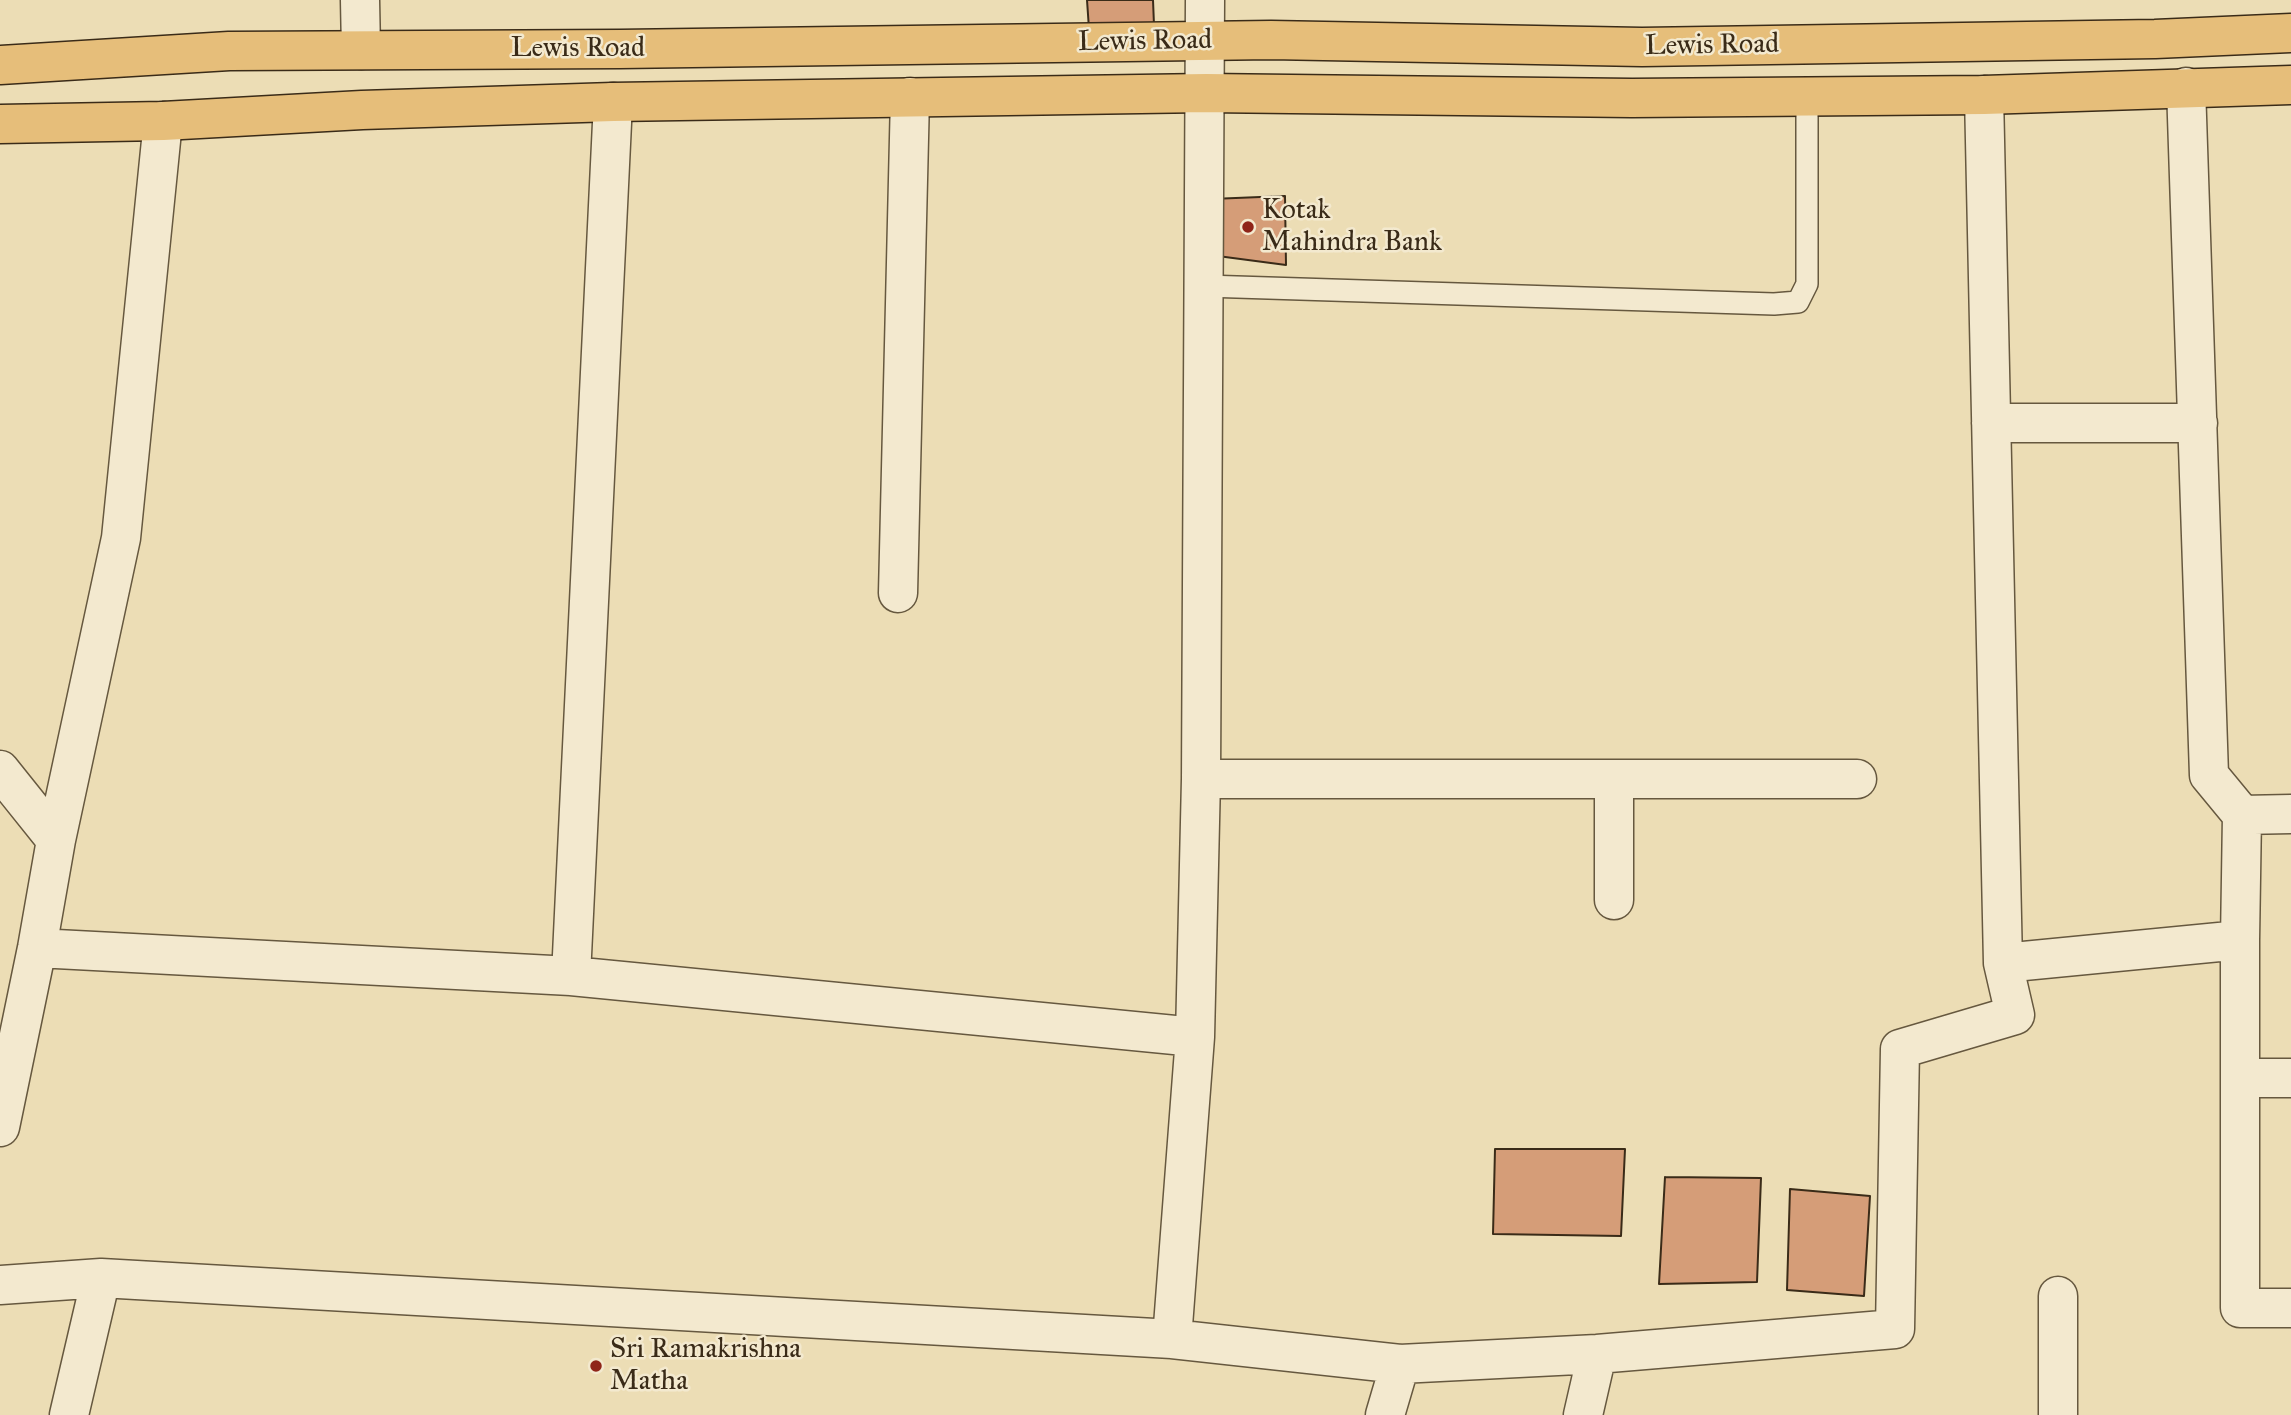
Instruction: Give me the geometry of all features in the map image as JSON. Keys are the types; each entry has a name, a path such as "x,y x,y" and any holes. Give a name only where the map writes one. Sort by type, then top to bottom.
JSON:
{"main road":[{"name":"Lewis Road","path":"0,65 229,51 1206,41 1642,47 2155,39 2291,33"},
{"name":"Lewis Road","path":"0,124 163,121 362,110 613,102 1206,93 1632,98 1984,96 2291,85"}],"street":[{"path":"360,0 361,50"},
{"path":"1172,1339 1195,1037 1201,779 1205,0"},
{"path":"2186,87 2209,775 2242,815 2240,1308 2291,1308"},
{"path":"0,1285 101,1278 1172,1339 1400,1364 1597,1354 1895,1329 1900,1049 2015,1015 2003,963 1984,96"},
{"path":"898,593 910,97"},
{"path":"571,976 613,102"},
{"path":"0,1127 56,840 121,538 163,121"},
{"path":"1991,423 2198,423"},
{"path":"0,770 56,840"},
{"path":"1201,779 1857,779"},
{"path":"1614,779 1614,900"},
{"path":"2242,815 2291,814"},
{"path":"2003,963 2240,940"},
{"path":"37,948 571,976 1195,1037"},
{"path":"2240,1078 2291,1078"},
{"path":"69,1415 101,1278"},
{"path":"2058,1296 2058,1415"},
{"path":"1583,1415 1597,1354"},
{"path":"1385,1415 1400,1364"}],"lane":[{"path":"1205,286 1774,304 1798,302 1807,284 1807,97"}],"building":[{"path":"1087,0 1153,0 1154,25 1089,29"},
{"name":"Kotak Mahindra Bank","path":"1285,196 1286,265 1210,255 1211,199"},
{"path":"1495,1149 1625,1149 1621,1236 1493,1234"},
{"path":"1665,1177 1761,1178 1757,1282 1659,1284"},
{"path":"1790,1189 1870,1196 1864,1296 1787,1290"}],"place":[{"name":"Kotak Mahindra Bank","path":"1248,227"},
{"name":"Sri Ramakrishna Matha","path":"596,1366"}]}
